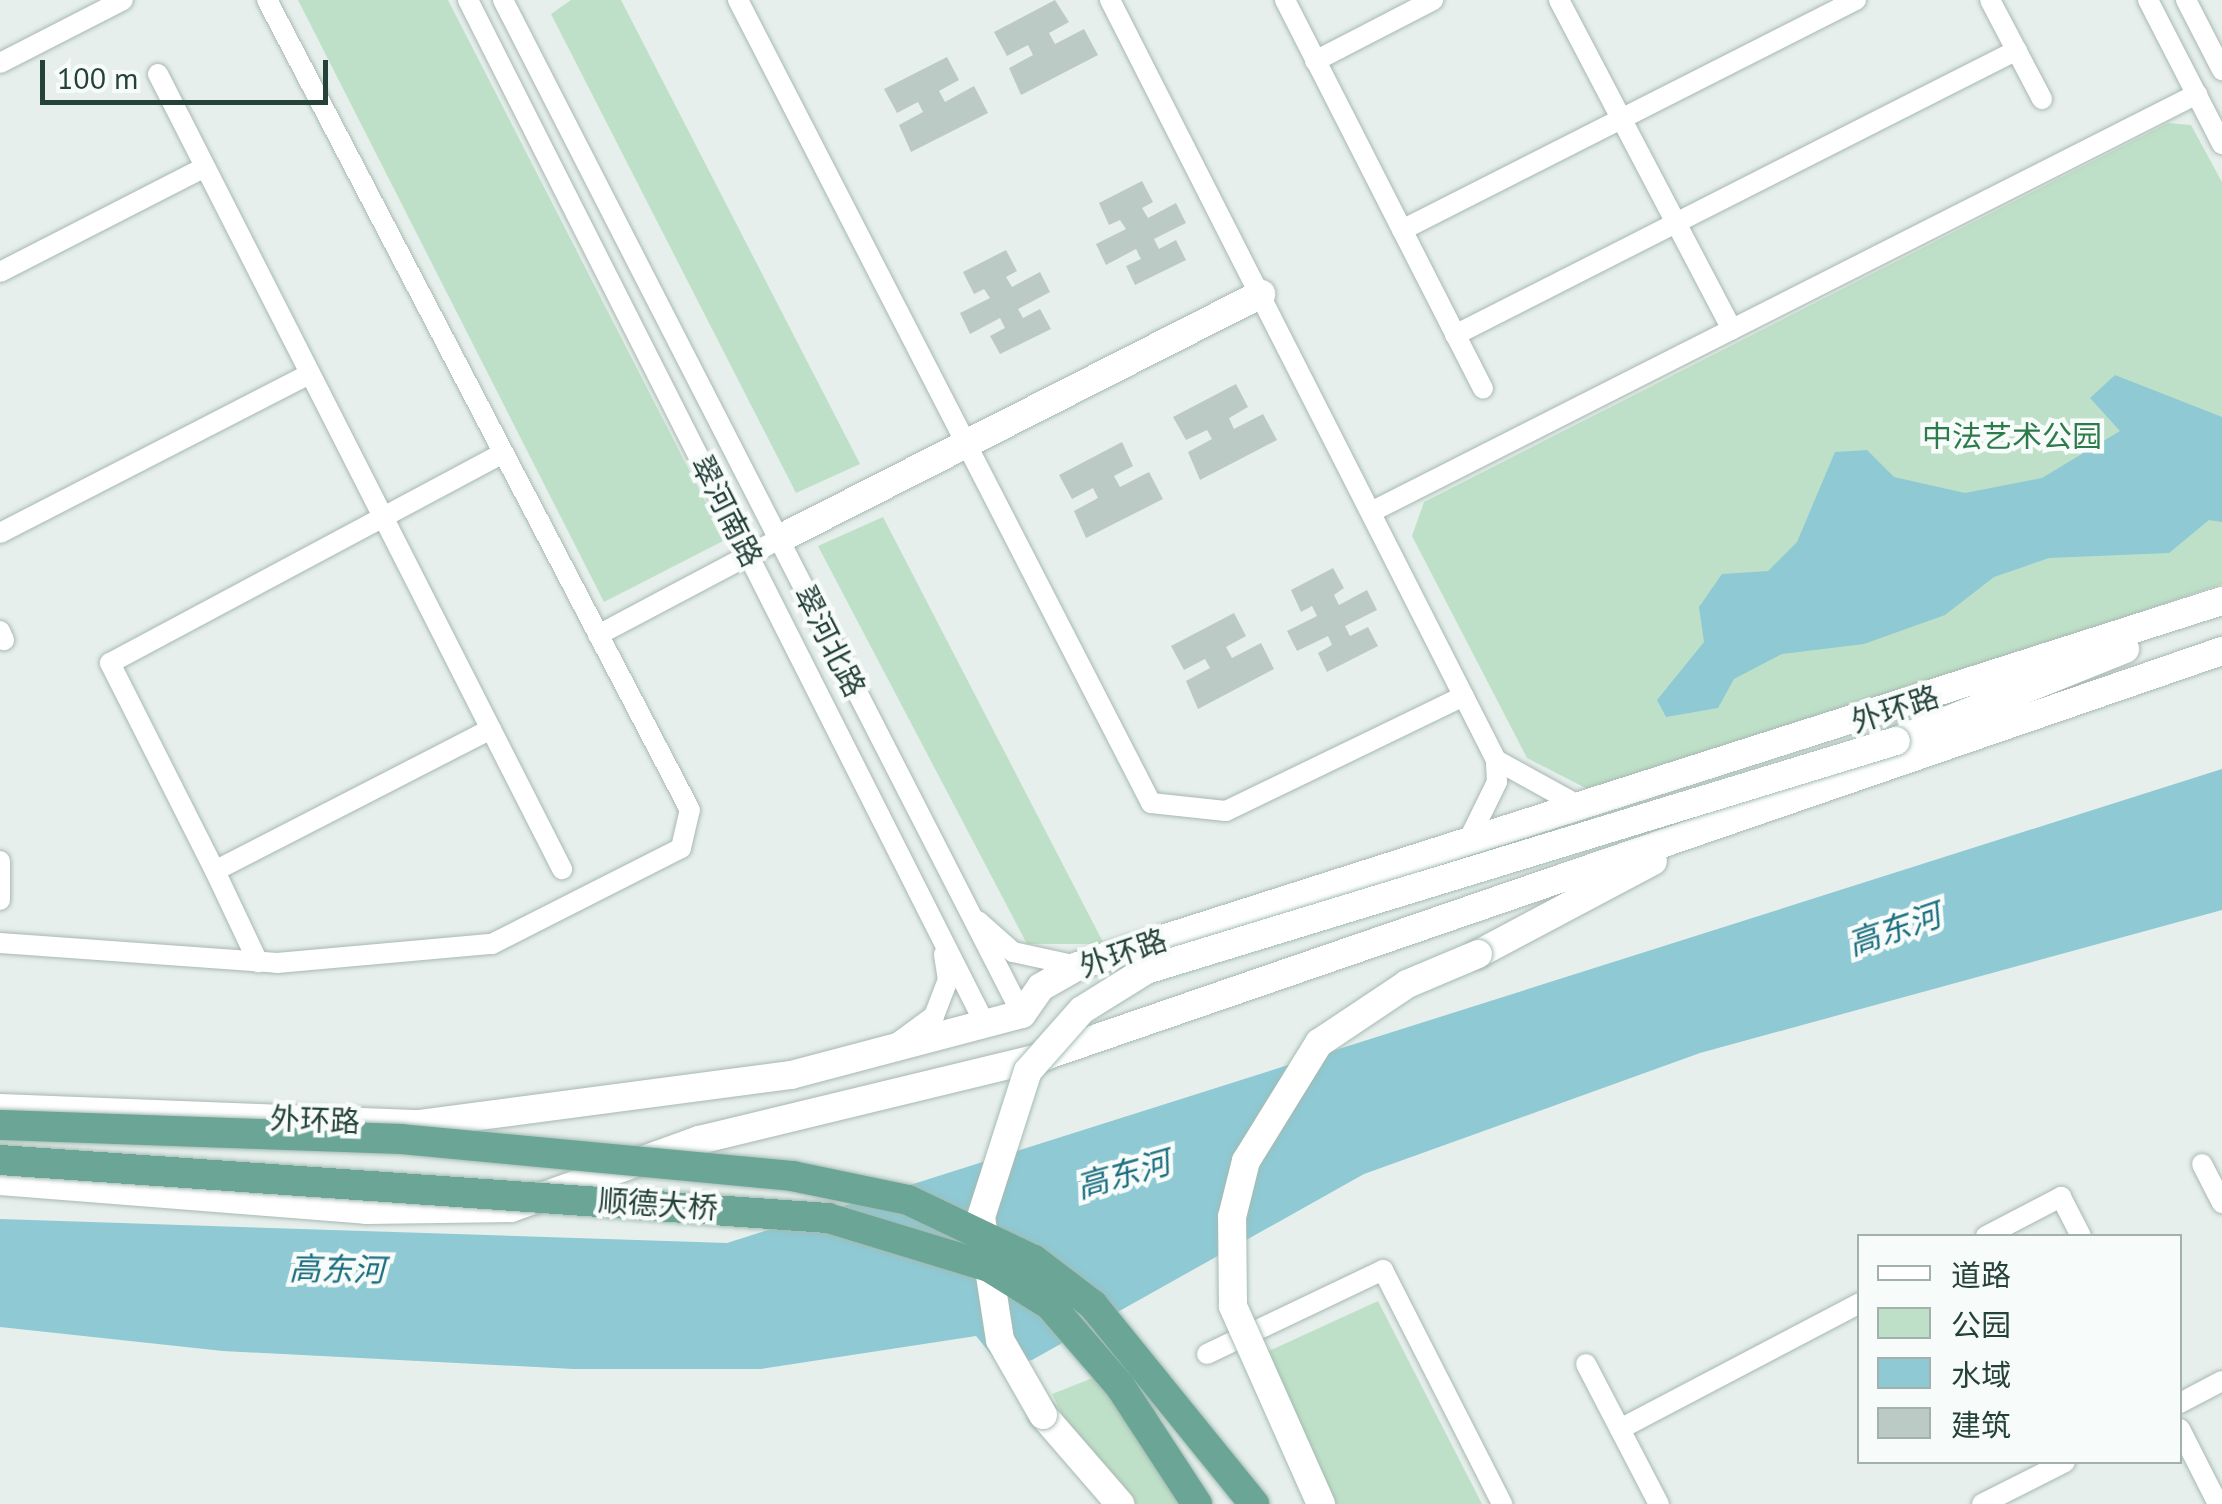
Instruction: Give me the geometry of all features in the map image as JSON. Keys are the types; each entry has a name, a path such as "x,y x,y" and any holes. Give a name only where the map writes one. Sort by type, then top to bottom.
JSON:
{"main road":[{"path":"779,539 1260,294"},
{"path":"1120,1504 1043,1415 1000,1340 984,1278 982,1217 1001,1136 1028,1071 1082,1010 1146,970 1896,741 2222,602"},
{"name":"外环路","path":"8,1114 419,1124 791,1074 1022,1014 1041,987 1078,966 1588,810 2222,602"},
{"name":"外环路","path":"0,1180 468,1215 529,1202 699,1140 1045,1056 2222,651"},
{"path":"1322,1504 1234,1306 1232,1217 1246,1161 1320,1043 1407,984 1478,954 1705,830"},
{"path":"1022,1014 1045,1056"},
{"path":"984,1024 1005,1068"},
{"path":"8,1114 420,1140 773,1174 908,1200 1034,1260 1092,1305 1254,1504"},
{"name":"顺德大桥","path":"0,1160 828,1218 990,1266 1050,1305 1120,1386 1197,1504"}],"street":[{"path":"0,942 258,962 492,944 681,848 690,810 267,0"},
{"name":"翠河南路","path":"468,0 939,927 984,1024"},
{"name":"翠河北路","path":"503,0 1022,1014"},
{"path":"738,0 1151,803 1226,811 1464,696"},
{"path":"1110,0 1496,760 1588,810"},
{"path":"1284,0 1483,389"},
{"path":"1316,61 1434,0"},
{"path":"1559,0 1732,329"},
{"path":"1402,230 1856,0"},
{"path":"1990,0 2042,98"},
{"path":"2148,0 2222,144"},
{"path":"2186,0 2222,70"},
{"path":"0,63 111,3"},
{"path":"1455,335 2016,50"},
{"path":"158,74 562,869"},
{"path":"1370,512 2197,94"},
{"path":"0,272 205,167"},
{"path":"0,533 310,374"},
{"path":"258,962 110,663 502,454"},
{"path":"598,635 779,539"},
{"path":"215,871 491,729"},
{"path":"1466,846 1489,805 1496,760"},
{"path":"0,861 0,900"},
{"path":"970,914 1013,952 1078,966"},
{"path":"890,1049 934,1016 948,980 939,927"},
{"path":"0,1096 8,1114"},
{"path":"2202,1164 2222,1203"},
{"path":"1990,1234 2061,1197 2080,1234"},
{"path":"1207,1354 1383,1270 1502,1504"},
{"path":"1620,1429 1857,1305"},
{"path":"1586,1364 1659,1504"},
{"path":"2182,1402 2222,1381"},
{"path":"2182,1433 2218,1504"},
{"path":"1982,1504 2061,1464"}],"green space":[{"path":"298,0 448,0 725,540 604,602"},
{"path":"571,0 621,0 860,464 796,493 551,14"},
{"name":"中法艺术公园","path":"2168,123 2191,125 2222,182 2222,584 1601,796 1527,758 1412,536 1424,502"},
{"path":"883,517 1104,944 1027,944 818,546"},
{"path":"1378,1301 1482,1504 1320,1504 1247,1361"},
{"path":"1136,1361 1183,1479 1197,1504 1107,1504 1052,1394"}],"water":[{"path":"2115,375 2222,417 2222,522 2209,520 2169,553 2049,558 1994,577 1945,615 1864,644 1782,654 1734,679 1718,708 1666,717 1657,700 1704,642 1699,607 1722,574 1768,571 1797,542 1835,452 1867,450 1894,477 1965,493 2042,478 2120,431 2090,398"},
{"name":"高东河","path":"2222,769 2222,910 1700,1053 1364,1174 1032,1360 1001,1366 976,1336 761,1369 574,1369 223,1351 0,1327 0,1219 727,1243"}],"building":[{"path":"1055,0 1069,22 1049,33 1055,44 1084,29 1098,55 1021,95 1009,68 1033,55 1028,45 1007,56 994,32"},
{"path":"947,57 959,80 939,91 945,102 974,86 988,113 911,152 899,125 923,112 918,102 897,113 884,89"},
{"path":"1142,181 1153,202 1142,208 1148,218 1176,203 1186,223 1154,239 1159,249 1176,240 1186,260 1135,285 1126,266 1141,259 1136,249 1106,265 1096,244 1126,229 1120,220 1109,225 1099,203"},
{"path":"1006,250 1017,271 1006,277 1012,287 1040,272 1050,292 1018,309 1023,318 1040,309 1051,329 1000,354 990,336 1005,328 1000,318 970,334 960,313 990,298 984,289 974,294 963,272"},
{"path":"1236,384 1248,407 1229,418 1234,429 1263,414 1277,440 1200,480 1188,452 1212,439 1207,430 1186,440 1173,417"},
{"path":"1122,442 1133,466 1114,476 1120,487 1149,472 1163,499 1086,538 1074,511 1098,498 1093,488 1072,499 1059,475"},
{"path":"1333,568 1344,588 1334,595 1339,605 1367,590 1377,610 1345,626 1350,636 1368,627 1378,646 1327,672 1318,653 1332,645 1328,636 1297,651 1287,631 1317,616 1312,606 1301,612 1291,590"},
{"path":"1234,613 1246,636 1226,647 1232,658 1261,643 1274,669 1198,709 1186,681 1210,668 1205,659 1184,670 1171,646"}]}
